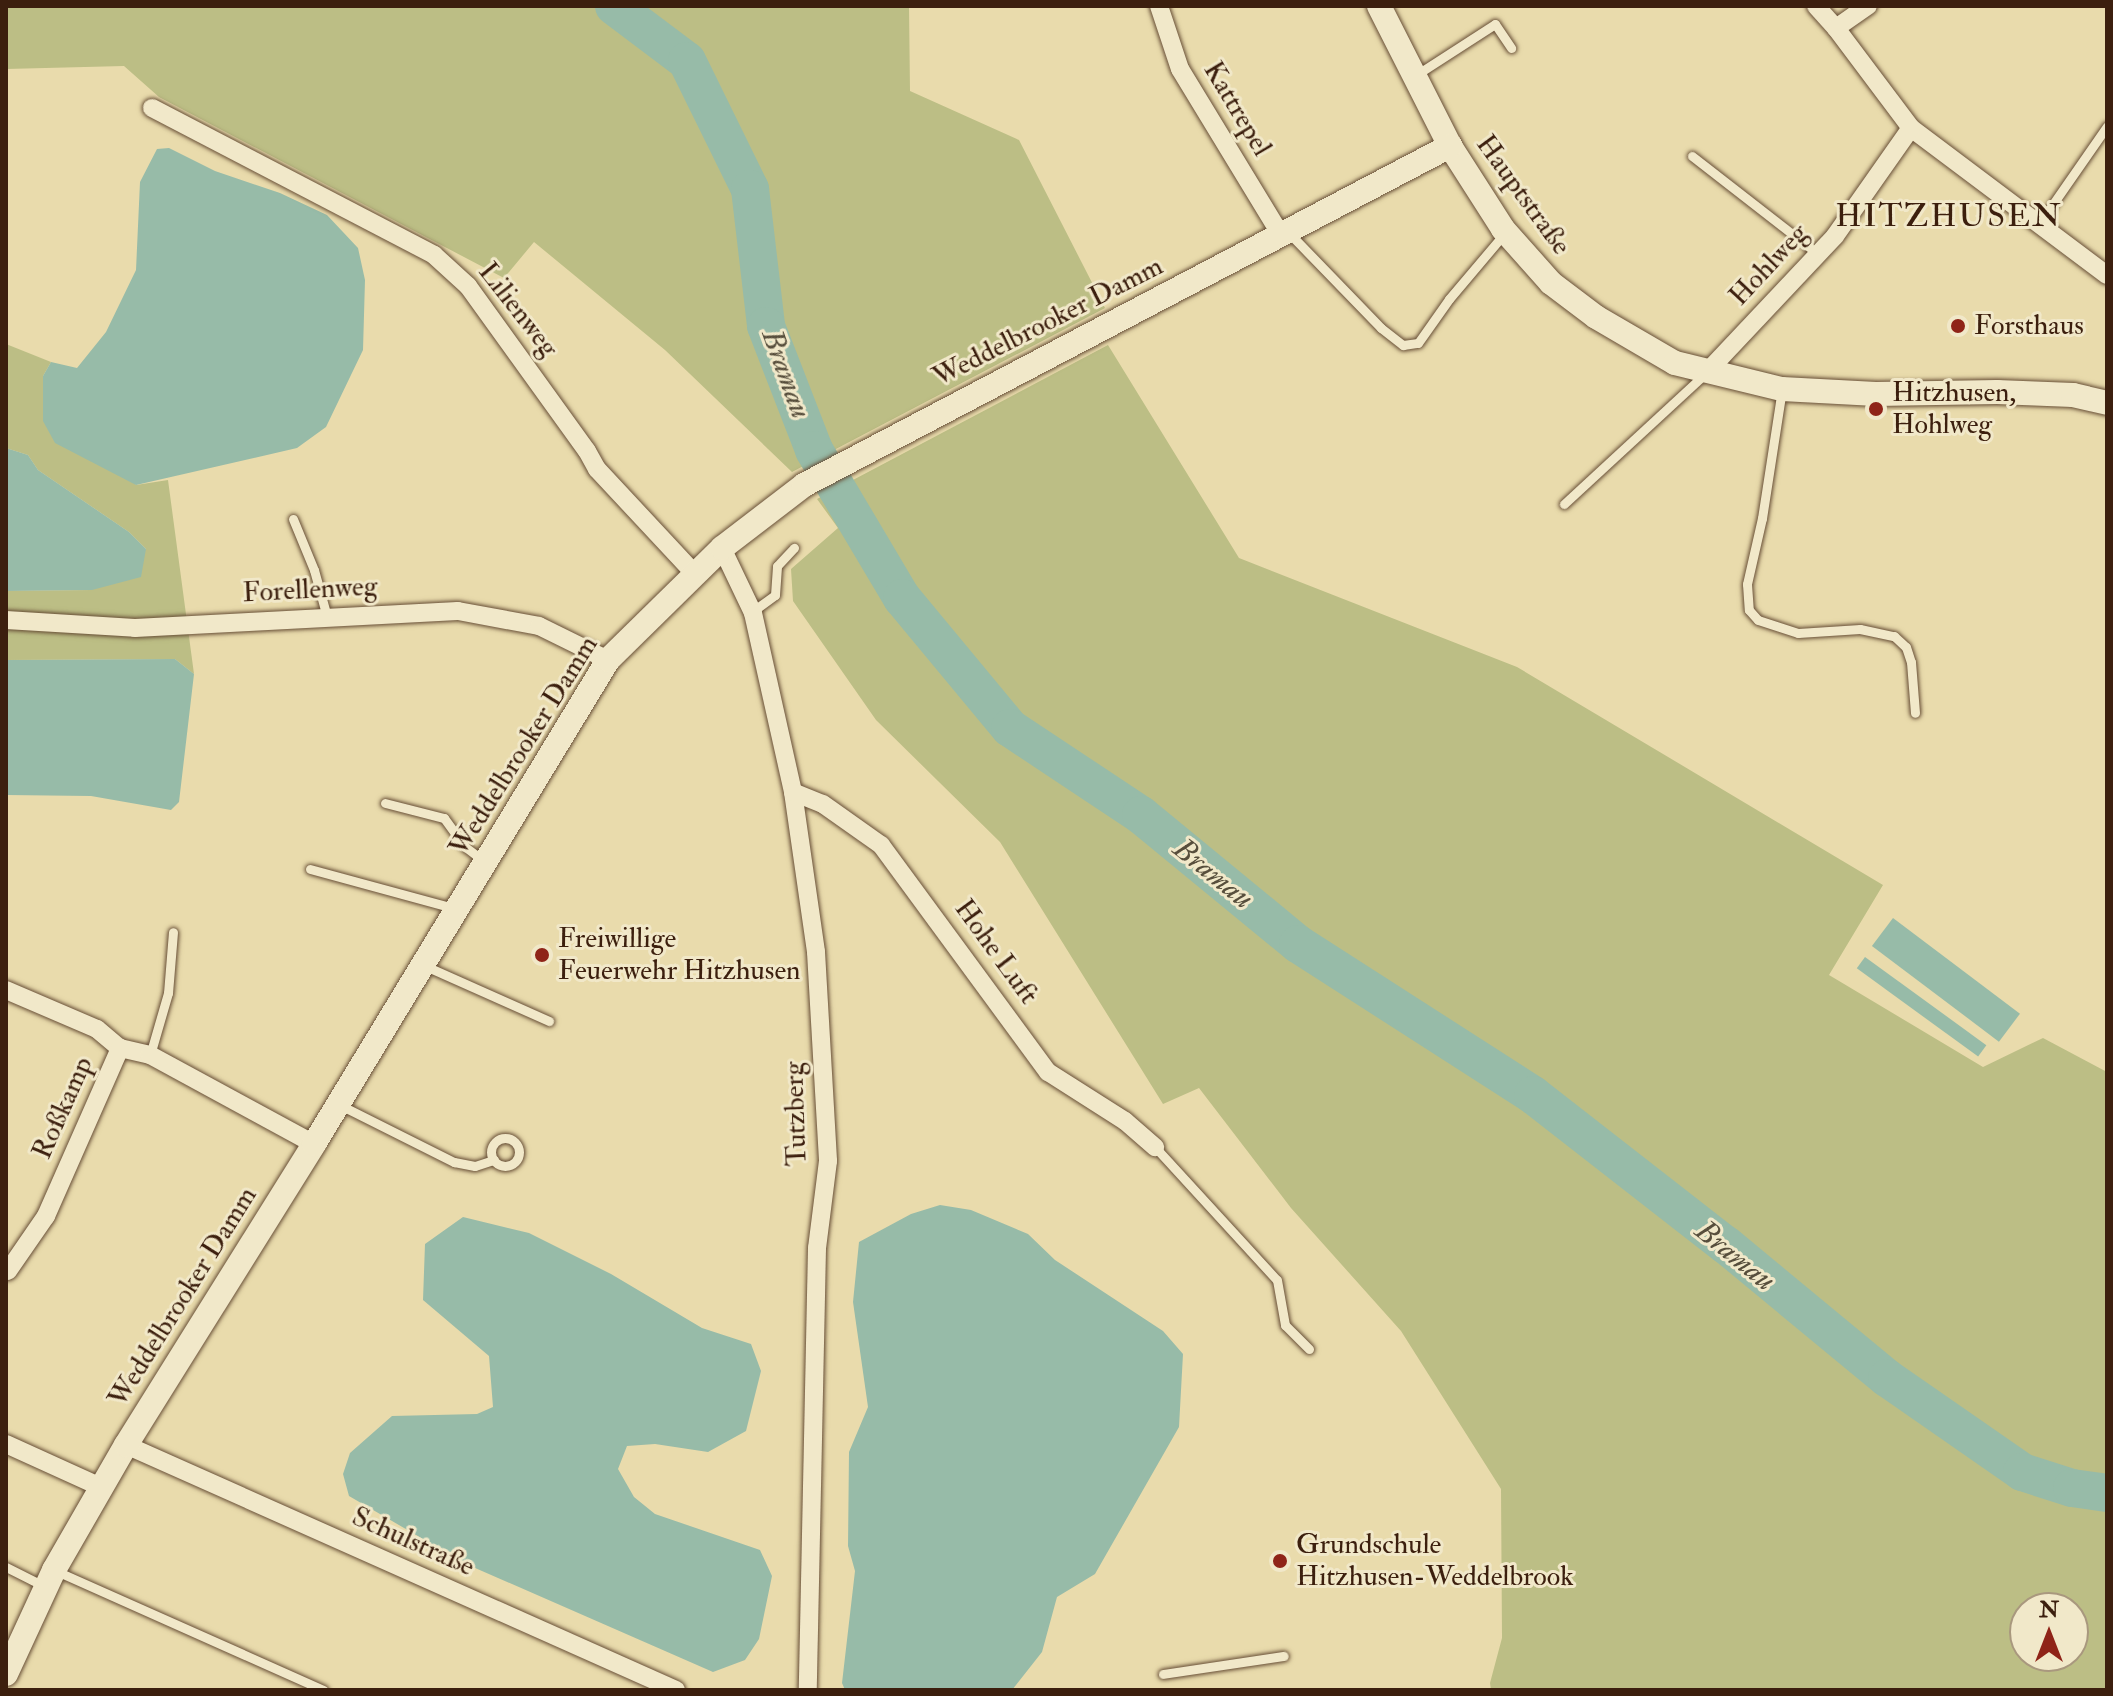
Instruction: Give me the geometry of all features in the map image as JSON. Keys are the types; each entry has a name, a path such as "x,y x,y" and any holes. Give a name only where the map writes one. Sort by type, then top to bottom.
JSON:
{"street":[{"name":"Kattrepel","path":"1159,6 1180,69 1284,233"},
{"name":"Hauptstraße","path":"1379,6 1450,146 1506,232 1551,283 1596,317 1675,363 1782,389 1876,394 2012,392 2073,395 2107,403"},
{"path":"1816,6 1911,128 2039,224 2104,268"},
{"path":"1836,28 1868,6"},
{"name":"Lilienweg","path":"152,108 434,255 468,286 597,469 694,573"},
{"name":"Hohlweg","path":"1706,373 1818,254 1911,128"},
{"name":"Weddelbrooker Damm","path":"6,1674 50,1578 101,1487 608,660 722,548 804,485 854,456 1450,146"},
{"name":"Tutzberg","path":"722,548 753,611 793,792 816,952 828,1161 817,1248 808,1690"},
{"name":"Forellenweg","path":"6,620 135,628 458,611 539,626 608,660"},
{"name":"Hohe Luft","path":"793,792 823,804 881,845 1048,1072 1125,1121 1155,1147"},
{"name":"Roßkamp","path":"6,990 97,1029 120,1048 150,1055 314,1144"},
{"name":"Roßkamp","path":"8,1271 46,1216 120,1048"},
{"path":"6,1444 101,1487"},
{"name":"Schulstraße","path":"126,1445 676,1690"}],"lane":[{"path":"1416,75 1495,24 1511,48"},
{"path":"2039,224 2107,126"},
{"path":"1692,156 1818,254"},
{"path":"1284,233 1381,328 1403,345 1418,343 1449,299 1506,232"},
{"path":"1564,504 1706,373"},
{"path":"1782,389 1762,518 1747,584 1749,610 1758,620 1798,633 1860,629 1894,636 1906,647 1911,662 1915,713"},
{"path":"293,519 314,570 327,617"},
{"path":"753,611 775,595 777,566 794,548"},
{"path":"385,803 444,818 464,846 485,862"},
{"path":"310,869 457,909"},
{"path":"150,1055 168,993 173,932"},
{"path":"423,965 549,1021"},
{"path":"338,1104 454,1162 475,1166 494,1160"},
{"path":"1155,1147 1277,1280 1285,1325 1309,1349"},
{"path":"6,1567 50,1578 324,1690"},
{"path":"1163,1674 1284,1656"}],"green space":[{"path":"6,6 909,6 910,91 1019,140 1105,308 792,472 665,350 534,242 504,278 159,97 124,66 6,69"},
{"path":"6,344 51,362 43,376 136,485 168,480 194,674 175,659 6,660 6,591 91,590 146,549 129,532 38,470 28,455 6,448"},
{"path":"1108,345 1239,558 1517,667 1883,885 1829,975 1983,1067 2043,1038 2107,1072 2107,1690 1491,1690 1490,1683 1502,1638 1501,1489 1401,1331 1291,1208 1199,1088 1163,1104 1000,842 876,720 793,601 791,569 838,528 817,499"}],"shaded area":[{"path":"169,148 215,171 280,193 327,215 358,248 365,280 363,350 326,427 297,448 136,485 55,443 43,421 43,376 51,362 77,368 106,332 136,270 140,182 157,149"},
{"path":"6,448 28,455 38,470 129,532 146,549 141,577 92,590 6,591"},
{"path":"175,659 194,674 179,802 171,810 91,796 6,795 6,660"},
{"path":"1893,918 2020,1014 1999,1042 1872,946"},
{"path":"1865,957 1986,1045 1978,1056 1857,968"},
{"path":"940,1205 971,1210 1028,1234 1055,1260 1163,1331 1183,1354 1179,1427 1095,1574 1057,1597 1042,1652 1012,1690 845,1690 842,1683 855,1571 848,1546 849,1452 868,1407 853,1302 859,1242 911,1214"},
{"path":"463,1217 529,1233 611,1274 702,1328 751,1344 761,1371 746,1431 708,1452 655,1444 627,1446 618,1469 634,1497 655,1514 760,1550 772,1576 759,1639 745,1660 713,1672 466,1564 349,1496 343,1474 350,1453 392,1416 477,1414 493,1407 489,1356 423,1300 425,1244"}],"waterway":[{"name":"Bramau","path":"614,6 687,61 750,189 766,326 814,450 902,598 1010,728 1141,815 1298,944 1533,1095 1726,1245 1887,1378 2022,1472 2072,1488 2107,1493"}],"place":[{"name":"Forsthaus","path":"1958,326"},
{"name":"Hitzhusen, Hohlweg","path":"1876,409"},
{"name":"Freiwillige Feuerwehr Hitzhusen","path":"542,955"},
{"name":"Grundschule Hitzhusen-Weddelbrook","path":"1280,1561"}],"district":[{"name":"HITZHUSEN","path":"1949,216"}]}
